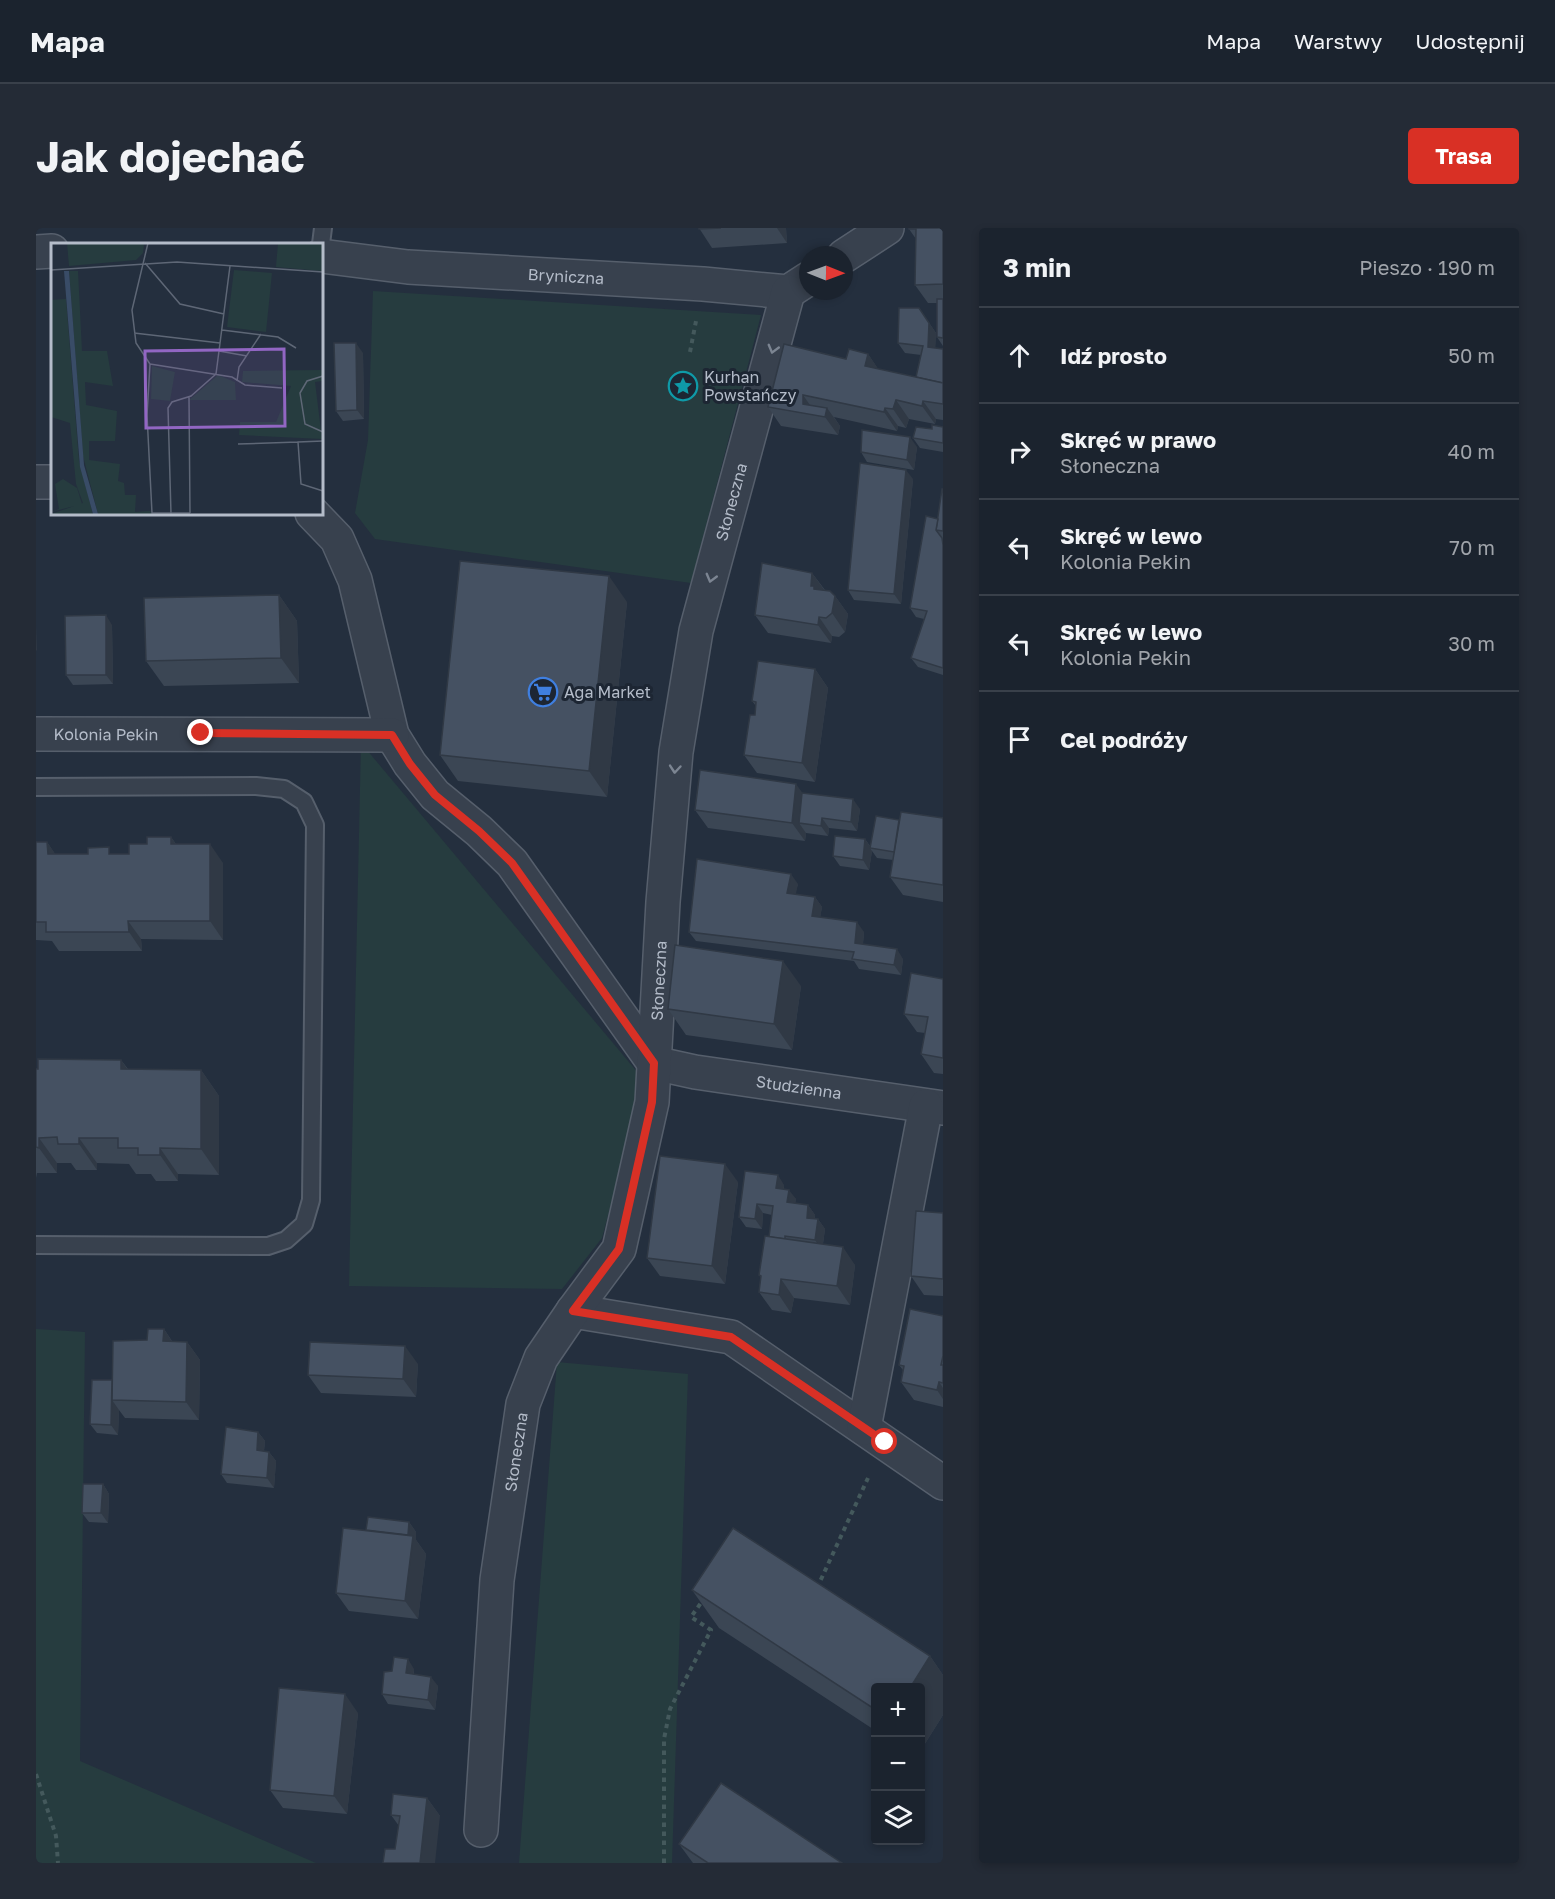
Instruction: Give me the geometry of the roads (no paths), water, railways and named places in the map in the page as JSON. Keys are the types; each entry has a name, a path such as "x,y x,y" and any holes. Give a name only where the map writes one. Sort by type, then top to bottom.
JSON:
{"street":[{"path":"853,250 887,228"},
{"path":"36,252 51,251"},
{"name":"Bryniczna","path":"322,256 408,267 703,285 798,286"},
{"name":"Słoneczna","path":"481,1830 497,1580 523,1404 541,1358 619,1249 652,1102 663,902 676,752 696,631 798,286"},
{"path":"313,514 337,539 355,580 392,735 410,764 435,795 479,831 512,863 654,1063"},
{"name":"Kolonia Pekin","path":"36,734 392,735"},
{"name":"Studzienna","path":"654,1063 696,1072 935,1107"},
{"path":"874,1435 935,1107"},
{"path":"573,1311 731,1337 943,1483"}],"lane":[{"path":"321,243 323,228"},
{"path":"36,787 256,786 284,789 304,802 315,825 311,1200 304,1224 286,1240 268,1246 36,1245"}],"place":[{"name":"Kurhan Powstańczy","path":"683,386"},
{"name":"Aga Market","path":"543,692"}]}
